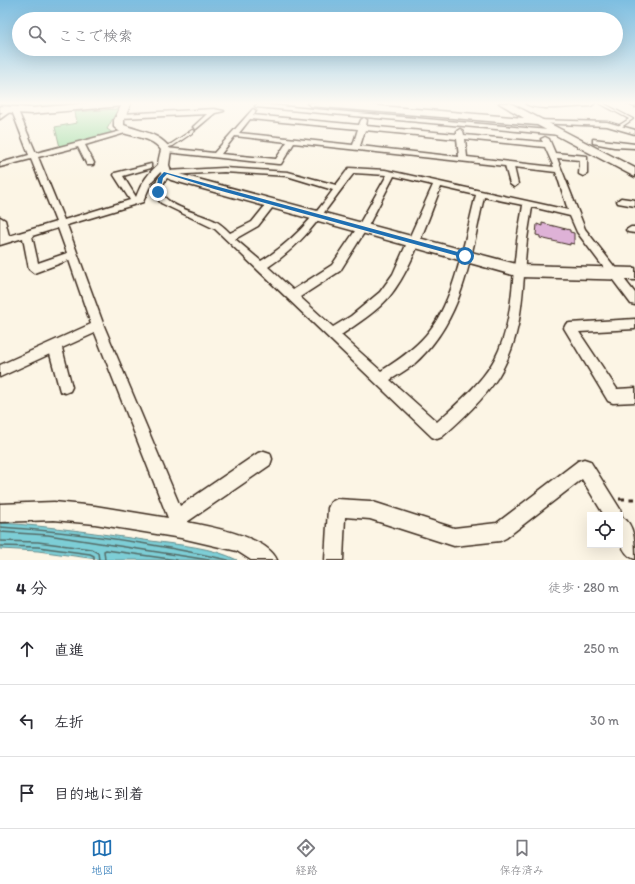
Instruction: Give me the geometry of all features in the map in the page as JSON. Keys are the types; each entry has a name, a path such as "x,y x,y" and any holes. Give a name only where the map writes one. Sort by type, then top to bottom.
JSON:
{"street":[{"path":"19,129 34,157 61,223 71,255 98,326 179,524"},
{"path":"123,129 128,132 155,139 166,148 278,162 292,140"},
{"path":"216,154 237,129"},
{"path":"356,147 361,129"},
{"path":"383,129 548,145"},
{"path":"460,129 464,158"},
{"path":"512,129 560,133"},
{"path":"552,129 635,173"},
{"path":"0,165 128,132"},
{"path":"541,132 559,170 580,230 635,301"},
{"path":"233,134 464,158 470,161 559,170"},
{"path":"596,141 614,145 635,146"},
{"path":"81,145 90,163"},
{"path":"166,148 164,169 158,186 161,198 169,206 213,223 261,266 437,432 464,407 493,373 505,351 516,310 521,249 528,204"},
{"path":"552,155 584,158 583,174"},
{"path":"509,165 514,184"},
{"path":"134,201 118,175 148,166"},
{"path":"164,169 189,181 520,271 635,274"},
{"path":"0,220 2,241 140,200 141,194 156,170 164,169 224,170 288,174 337,188"},
{"path":"261,266 281,254 319,216 337,188 352,170 391,174 575,214"},
{"path":"293,296 336,268 362,228 391,174"},
{"path":"332,334 384,295 398,276 438,184"},
{"path":"380,379 408,361 431,338 445,317 455,296 481,193"},
{"path":"621,201 635,203"},
{"path":"229,238 255,224 272,203"},
{"path":"27,233 34,268 71,255"},
{"path":"635,324 570,328 613,396 635,395"},
{"path":"0,371 98,326"},
{"path":"55,346 65,387"},
{"path":"179,524 264,459"},
{"path":"334,560 338,508 370,510 454,537 500,532 584,467 612,512"},
{"path":"0,514 61,512 179,524 240,544 268,560"},
{"path":"623,530 635,550"}],"lane":[{"path":"166,148 195,129"}],"green space":[{"path":"56,129 107,129 116,135 60,147"}],"water":[{"path":"0,523 57,528 184,545 217,552 237,560 104,560 38,551 0,549"}],"building":[{"path":"542,223 570,230 570,232 574,233 574,244 570,243 570,245 540,238 540,236 536,235 537,224 542,226"}],"route":[{"path":"158,192 158,186 161,178 166,173 465,256"}]}
